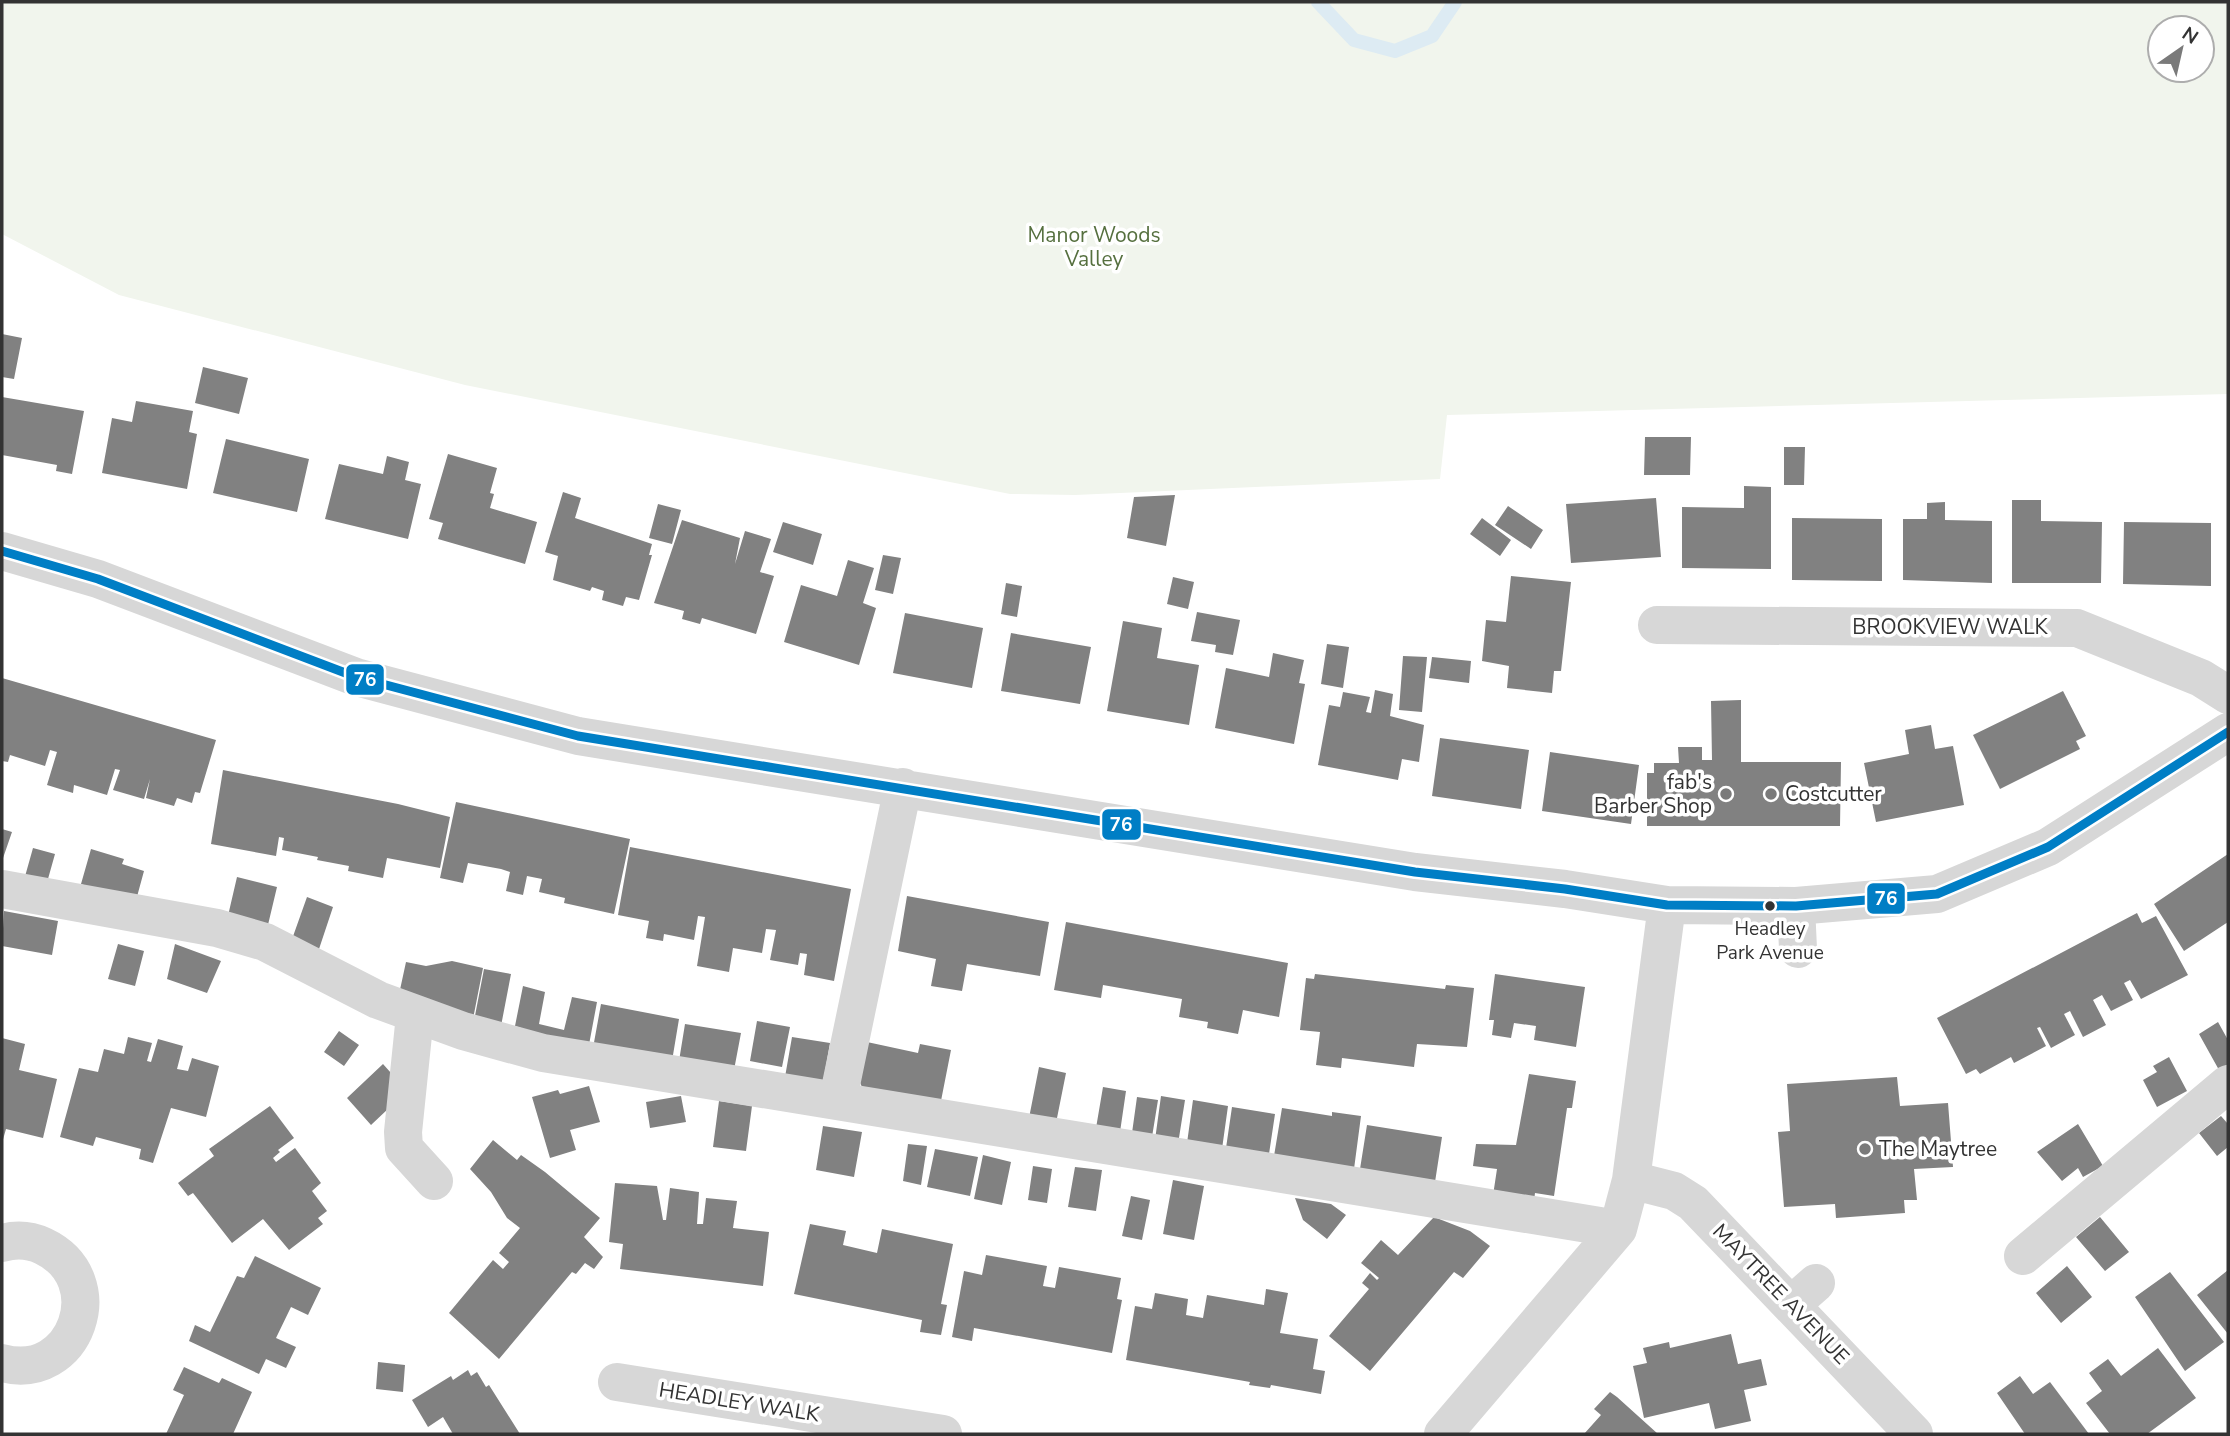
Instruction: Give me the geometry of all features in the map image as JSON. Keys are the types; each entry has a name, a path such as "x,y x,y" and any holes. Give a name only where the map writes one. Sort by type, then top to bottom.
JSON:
{"street":[{"path":"2,551 98,579 356,677 565,732 1415,872 1565,889 1667,905 1796,905 1937,894 2048,847 2228,732"},
{"name":"BROOKVIEW WALK","path":"1657,625 2077,628 2201,678 2228,695"},
{"path":"838,1099 903,787"},
{"path":"2,889 217,928 265,942 377,1000 415,1015 543,1053 838,1099 1618,1229"},
{"path":"1443,1434 1618,1229 1631,1180 1667,905"},
{"path":"1796,905 1798,949"},
{"path":"415,1015 403,1132 404,1148 434,1181"},
{"path":"2023,1256 2228,1084"},
{"name":"MAYTREE AVENUE","path":"1631,1180 1674,1191 1693,1203 1804,1294 1899,1429"},
{"path":"2,1243 13,1240 35,1242 54,1251 66,1261 77,1280 81,1298 76,1329 64,1348 46,1360 25,1366 2,1363"},
{"name":"HEADLEY WALK","path":"617,1382 943,1434"}],"green space":[{"name":"Manor Woods Valley","path":"2,2 2228,2 2228,394 1447,415 1440,479 1075,495 1010,494 465,385 119,295 2,234"}],"building":[{"path":"2,334 22,338 14,379 2,377"},
{"path":"203,367 248,378 239,414 195,403"},
{"path":"2,397 84,411 72,474 56,471 57,465 2,455"},
{"path":"136,401 193,411 189,432 197,434 187,489 102,473 112,418 132,422"},
{"path":"1645,437 1691,437 1690,475 1644,475"},
{"path":"226,439 309,459 297,512 213,493"},
{"path":"1784,447 1805,447 1804,485 1784,485"},
{"path":"448,454 497,468 490,493 494,494 490,508 537,522 525,564 438,539 443,523 429,519"},
{"path":"387,456 409,462 405,480 421,484 408,539 325,519 339,464 383,474"},
{"path":"1744,486 1771,487 1771,569 1682,568 1682,507 1744,508"},
{"path":"563,492 581,498 575,518 652,544 649,555 652,555 639,600 626,597 623,606 602,600 604,591 592,587 590,591 553,580 558,556 545,552"},
{"path":"1175,495 1166,546 1127,538 1134,497"},
{"path":"1656,498 1661,557 1571,563 1566,504"},
{"path":"2012,500 2041,500 2041,521 2102,522 2101,583 2012,583"},
{"path":"1945,502 1945,520 1992,521 1992,583 1903,580 1903,519 1927,519 1927,503"},
{"path":"658,504 681,510 672,544 649,538"},
{"path":"1508,506 1543,530 1531,549 1495,525"},
{"path":"1482,518 1511,540 1500,556 1470,534"},
{"path":"1792,518 1882,519 1882,581 1792,580"},
{"path":"682,520 740,538 735,564 745,531 771,539 760,572 774,576 756,634 702,618 700,624 682,619 684,611 654,603"},
{"path":"783,522 822,534 813,565 773,552"},
{"path":"2124,522 2211,523 2211,586 2123,584"},
{"path":"883,555 901,558 893,594 875,590"},
{"path":"848,560 874,568 863,603 876,608 859,665 784,642 801,585 837,596"},
{"path":"1511,576 1571,582 1561,671 1554,671 1552,693 1507,688 1509,666 1482,661 1486,620 1506,622"},
{"path":"1173,577 1194,582 1188,609 1167,604"},
{"path":"1006,583 1022,586 1017,617 1001,614"},
{"path":"1197,612 1240,620 1233,655 1215,652 1216,645 1191,641"},
{"path":"905,613 983,628 972,688 893,673"},
{"path":"1123,621 1162,628 1157,658 1199,665 1189,725 1107,711"},
{"path":"1011,633 1091,647 1080,704 1001,691"},
{"path":"1327,644 1349,647 1343,688 1321,684"},
{"path":"1273,653 1304,660 1299,683 1305,684 1294,744 1215,728 1226,668 1269,677"},
{"path":"1403,656 1427,657 1422,712 1399,710"},
{"path":"1432,657 1471,661 1469,683 1429,678"},
{"path":"2,678 216,740 200,793 195,792 192,803 177,798 174,806 146,798 150,779 144,799 113,790 120,770 115,769 107,795 74,785 73,793 47,785 57,752 50,750 45,766 10,755 8,762 2,761"},
{"path":"1375,690 1393,694 1390,716 1424,725 1419,762 1402,759 1398,780 1318,765 1329,705 1340,707 1343,692 1370,697 1366,712 1371,713"},
{"path":"2063,691 2086,736 2076,741 2080,749 2000,789 1973,735"},
{"path":"1741,700 1741,762 1841,762 1840,826 1647,826 1647,773 1654,773 1654,763 1679,763 1678,747 1702,747 1702,760 1712,760 1711,701"},
{"path":"1931,725 1935,749 1953,746 1964,805 1876,822 1864,763 1909,754 1905,730"},
{"path":"1440,738 1529,750 1521,809 1432,796"},
{"path":"1550,752 1639,765 1631,824 1542,811"},
{"path":"223,770 398,804 450,817 440,868 387,858 383,878 348,871 349,866 317,860 318,857 282,850 284,838 279,837 276,856 211,844"},
{"path":"456,802 630,839 614,914 564,903 565,898 539,892 542,879 527,876 523,895 506,891 510,872 501,869 468,863 463,883 440,878"},
{"path":"2,829 12,832 2,861"},
{"path":"630,847 851,889 834,981 804,975 807,954 800,953 798,965 770,960 776,930 766,929 762,953 733,948 729,972 697,966 705,917 698,916 694,940 664,934 663,941 646,938 649,921 618,915"},
{"path":"33,848 55,854 46,886 24,880"},
{"path":"91,849 124,859 122,864 144,871 135,904 81,884"},
{"path":"2228,854 2228,922 2184,951 2154,904"},
{"path":"237,877 277,887 267,929 227,920"},
{"path":"907,896 1049,922 1040,976 967,964 962,991 931,986 936,959 898,951"},
{"path":"307,897 333,907 318,952 291,942"},
{"path":"4,911 58,921 52,955 2,946"},
{"path":"2137,913 2142,923 2156,916 2188,975 2141,999 2130,980 2124,983 2133,1000 2111,1011 2102,995 2093,1000 2106,1025 2083,1037 2070,1011 2064,1014 2075,1035 2051,1048 2040,1027 2037,1028 2046,1046 2014,1063 2011,1057 1980,1074 1976,1069 1966,1074 1937,1018"},
{"path":"1066,922 1288,963 1279,1017 1243,1010 1238,1034 1207,1028 1208,1022 1179,1017 1182,999 1103,985 1101,998 1054,990"},
{"path":"118,944 144,951 135,986 108,979"},
{"path":"175,944 221,961 207,993 167,979"},
{"path":"452,961 483,968 472,1024 398,999 406,962 426,966"},
{"path":"484,969 511,974 501,1026 474,1021"},
{"path":"1315,974 1445,989 1446,985 1474,988 1467,1047 1417,1044 1414,1067 1342,1058 1341,1068 1316,1065 1320,1032 1300,1030 1306,978 1314,979"},
{"path":"1495,974 1585,987 1576,1047 1534,1040 1536,1026 1514,1023 1511,1038 1492,1035 1494,1020 1489,1020"},
{"path":"523,986 545,992 539,1024 564,1030 572,997 597,1002 588,1050 515,1026"},
{"path":"601,1004 679,1019 672,1061 593,1048"},
{"path":"757,1021 790,1027 782,1067 750,1061"},
{"path":"2218,1022 2228,1040 2228,1064 2219,1070 2199,1034"},
{"path":"685,1024 741,1033 734,1070 679,1061"},
{"path":"339,1031 359,1045 344,1066 324,1052"},
{"path":"128,1037 152,1043 147,1061 151,1062 158,1039 183,1046 177,1069 188,1071 192,1058 219,1066 206,1117 171,1108 153,1163 139,1159 141,1149 96,1137 93,1146 60,1137 79,1068 98,1072 104,1049 124,1054"},
{"path":"792,1037 830,1043 823,1083 785,1077"},
{"path":"2,1038 25,1044 19,1070 57,1079 43,1138 6,1129 2,1143"},
{"path":"867,1042 918,1053 920,1044 951,1050 939,1111 866,1097 859,1080"},
{"path":"2169,1057 2187,1091 2157,1107 2143,1080 2157,1072 2153,1066"},
{"path":"383,1064 407,1091 371,1125 347,1098"},
{"path":"1039,1067 1066,1073 1056,1123 1029,1118"},
{"path":"1529,1074 1576,1081 1572,1108 1567,1108 1554,1196 1535,1193 1533,1208 1492,1202 1497,1169 1473,1166 1476,1144 1516,1145"},
{"name":"The Maytree","path":"1897,1077 1900,1106 1948,1103 1953,1167 1914,1169 1917,1200 1904,1200 1905,1213 1836,1218 1835,1204 1784,1207 1778,1132 1790,1131 1787,1084"},
{"path":"589,1086 600,1122 570,1130 576,1150 550,1158 532,1097 558,1090 560,1094"},
{"path":"1103,1087 1126,1091 1120,1132 1096,1128"},
{"path":"681,1096 686,1122 650,1128 646,1102"},
{"path":"1161,1096 1185,1100 1178,1144 1155,1140"},
{"path":"1137,1097 1158,1100 1152,1137 1132,1133"},
{"path":"1193,1100 1228,1106 1222,1149 1187,1143"},
{"path":"719,1101 752,1106 746,1151 713,1147"},
{"path":"270,1106 294,1138 278,1150 280,1152 273,1158 276,1162 295,1148 321,1183 312,1191 327,1211 318,1218 323,1224 289,1250 263,1219 232,1243 193,1193 188,1196 178,1183 214,1156 209,1149"},
{"path":"1232,1107 1275,1114 1269,1154 1226,1148"},
{"path":"1282,1108 1332,1116 1332,1112 1361,1116 1354,1169 1274,1156"},
{"path":"2221,1116 2228,1124 2228,1147 2217,1156 2199,1133"},
{"path":"2078,1124 2103,1166 2083,1177 2078,1168 2062,1181 2037,1152"},
{"path":"1367,1125 1442,1137 1435,1182 1360,1169"},
{"path":"823,1126 862,1132 854,1177 816,1170"},
{"path":"493,1140 517,1160 521,1155 545,1172 600,1218 584,1237 603,1257 594,1269 585,1263 576,1274 572,1272 499,1359 449,1313 493,1260 503,1269 509,1262 499,1253 520,1228 507,1218 491,1192 470,1169"},
{"path":"908,1144 927,1146 921,1185 903,1181"},
{"path":"935,1149 978,1157 970,1196 927,1187"},
{"path":"983,1155 1011,1162 1002,1205 974,1199"},
{"path":"1033,1166 1052,1169 1047,1203 1028,1200"},
{"path":"1075,1167 1102,1170 1096,1211 1068,1207"},
{"path":"1173,1180 1204,1186 1194,1240 1163,1234"},
{"path":"615,1183 657,1186 663,1220 666,1220 670,1188 699,1192 697,1224 703,1224 706,1198 737,1201 733,1228 769,1232 763,1286 620,1269 623,1244 609,1242"},
{"path":"1131,1196 1150,1200 1142,1240 1122,1236"},
{"path":"1295,1198 1331,1204 1346,1215 1327,1239 1303,1220"},
{"path":"1434,1217 1470,1231 1490,1246 1463,1278 1454,1272 1370,1371 1329,1336 1369,1289 1362,1283 1370,1273 1377,1280 1379,1278 1361,1263 1381,1240 1398,1255"},
{"path":"2100,1217 2129,1252 2105,1271 2076,1237"},
{"path":"810,1224 846,1231 843,1245 877,1253 882,1229 953,1244 941,1304 947,1305 941,1335 920,1332 922,1320 794,1294"},
{"path":"986,1255 1047,1266 1043,1286 1055,1288 1059,1267 1121,1278 1117,1299 1122,1300 1112,1353 974,1328 972,1341 952,1337 964,1271 982,1275"},
{"path":"255,1256 321,1288 308,1315 291,1307 276,1338 296,1347 286,1368 266,1359 259,1374 189,1341 195,1325 210,1332 237,1276 244,1278"},
{"path":"2067,1266 2092,1297 2061,1323 2036,1293"},
{"path":"2228,1270 2228,1334 2197,1295"},
{"path":"2170,1272 2224,1342 2185,1371 2135,1297"},
{"path":"1266,1289 1288,1293 1280,1333 1318,1339 1313,1369 1325,1371 1321,1394 1271,1385 1270,1388 1249,1385 1250,1382 1126,1360 1135,1306 1152,1309 1155,1293 1188,1299 1186,1315 1203,1318 1207,1295 1264,1305"},
{"path":"1731,1334 1738,1364 1761,1359 1767,1385 1744,1390 1751,1421 1715,1429 1709,1403 1644,1418 1633,1366 1647,1363 1643,1348 1669,1342 1670,1348"},
{"path":"2158,1348 2196,1398 2147,1434 2110,1434 2086,1403 2102,1391 2089,1373 2108,1359 2121,1376"},
{"path":"378,1362 405,1365 403,1392 376,1389"},
{"path":"184,1367 219,1383 222,1378 252,1392 233,1434 166,1434 184,1395 173,1390"},
{"path":"468,1370 471,1376 477,1372 486,1387 489,1385 520,1434 453,1434 443,1417 428,1427 412,1400 451,1376 453,1380"},
{"path":"2020,1376 2033,1394 2050,1382 2089,1434 2025,1434 1997,1393"},
{"path":"1610,1392 1658,1434 1584,1434 1601,1415 1594,1409"}],"waterway":[{"path":"1318,2 1354,40 1395,51 1432,36 1455,2"}],"transit line":[{"name":"76","path":"2,551 98,579 356,677 578,736 1415,872 1565,889 1667,905 1796,906 1937,894 2048,847 2228,732"}],"place":[{"name":"fab's Barber Shop","path":"1726,794"},
{"name":"Costcutter","path":"1771,794"},
{"name":"Headley Park Avenue","path":"1770,906"},
{"name":"The Maytree","path":"1865,1149"}]}
